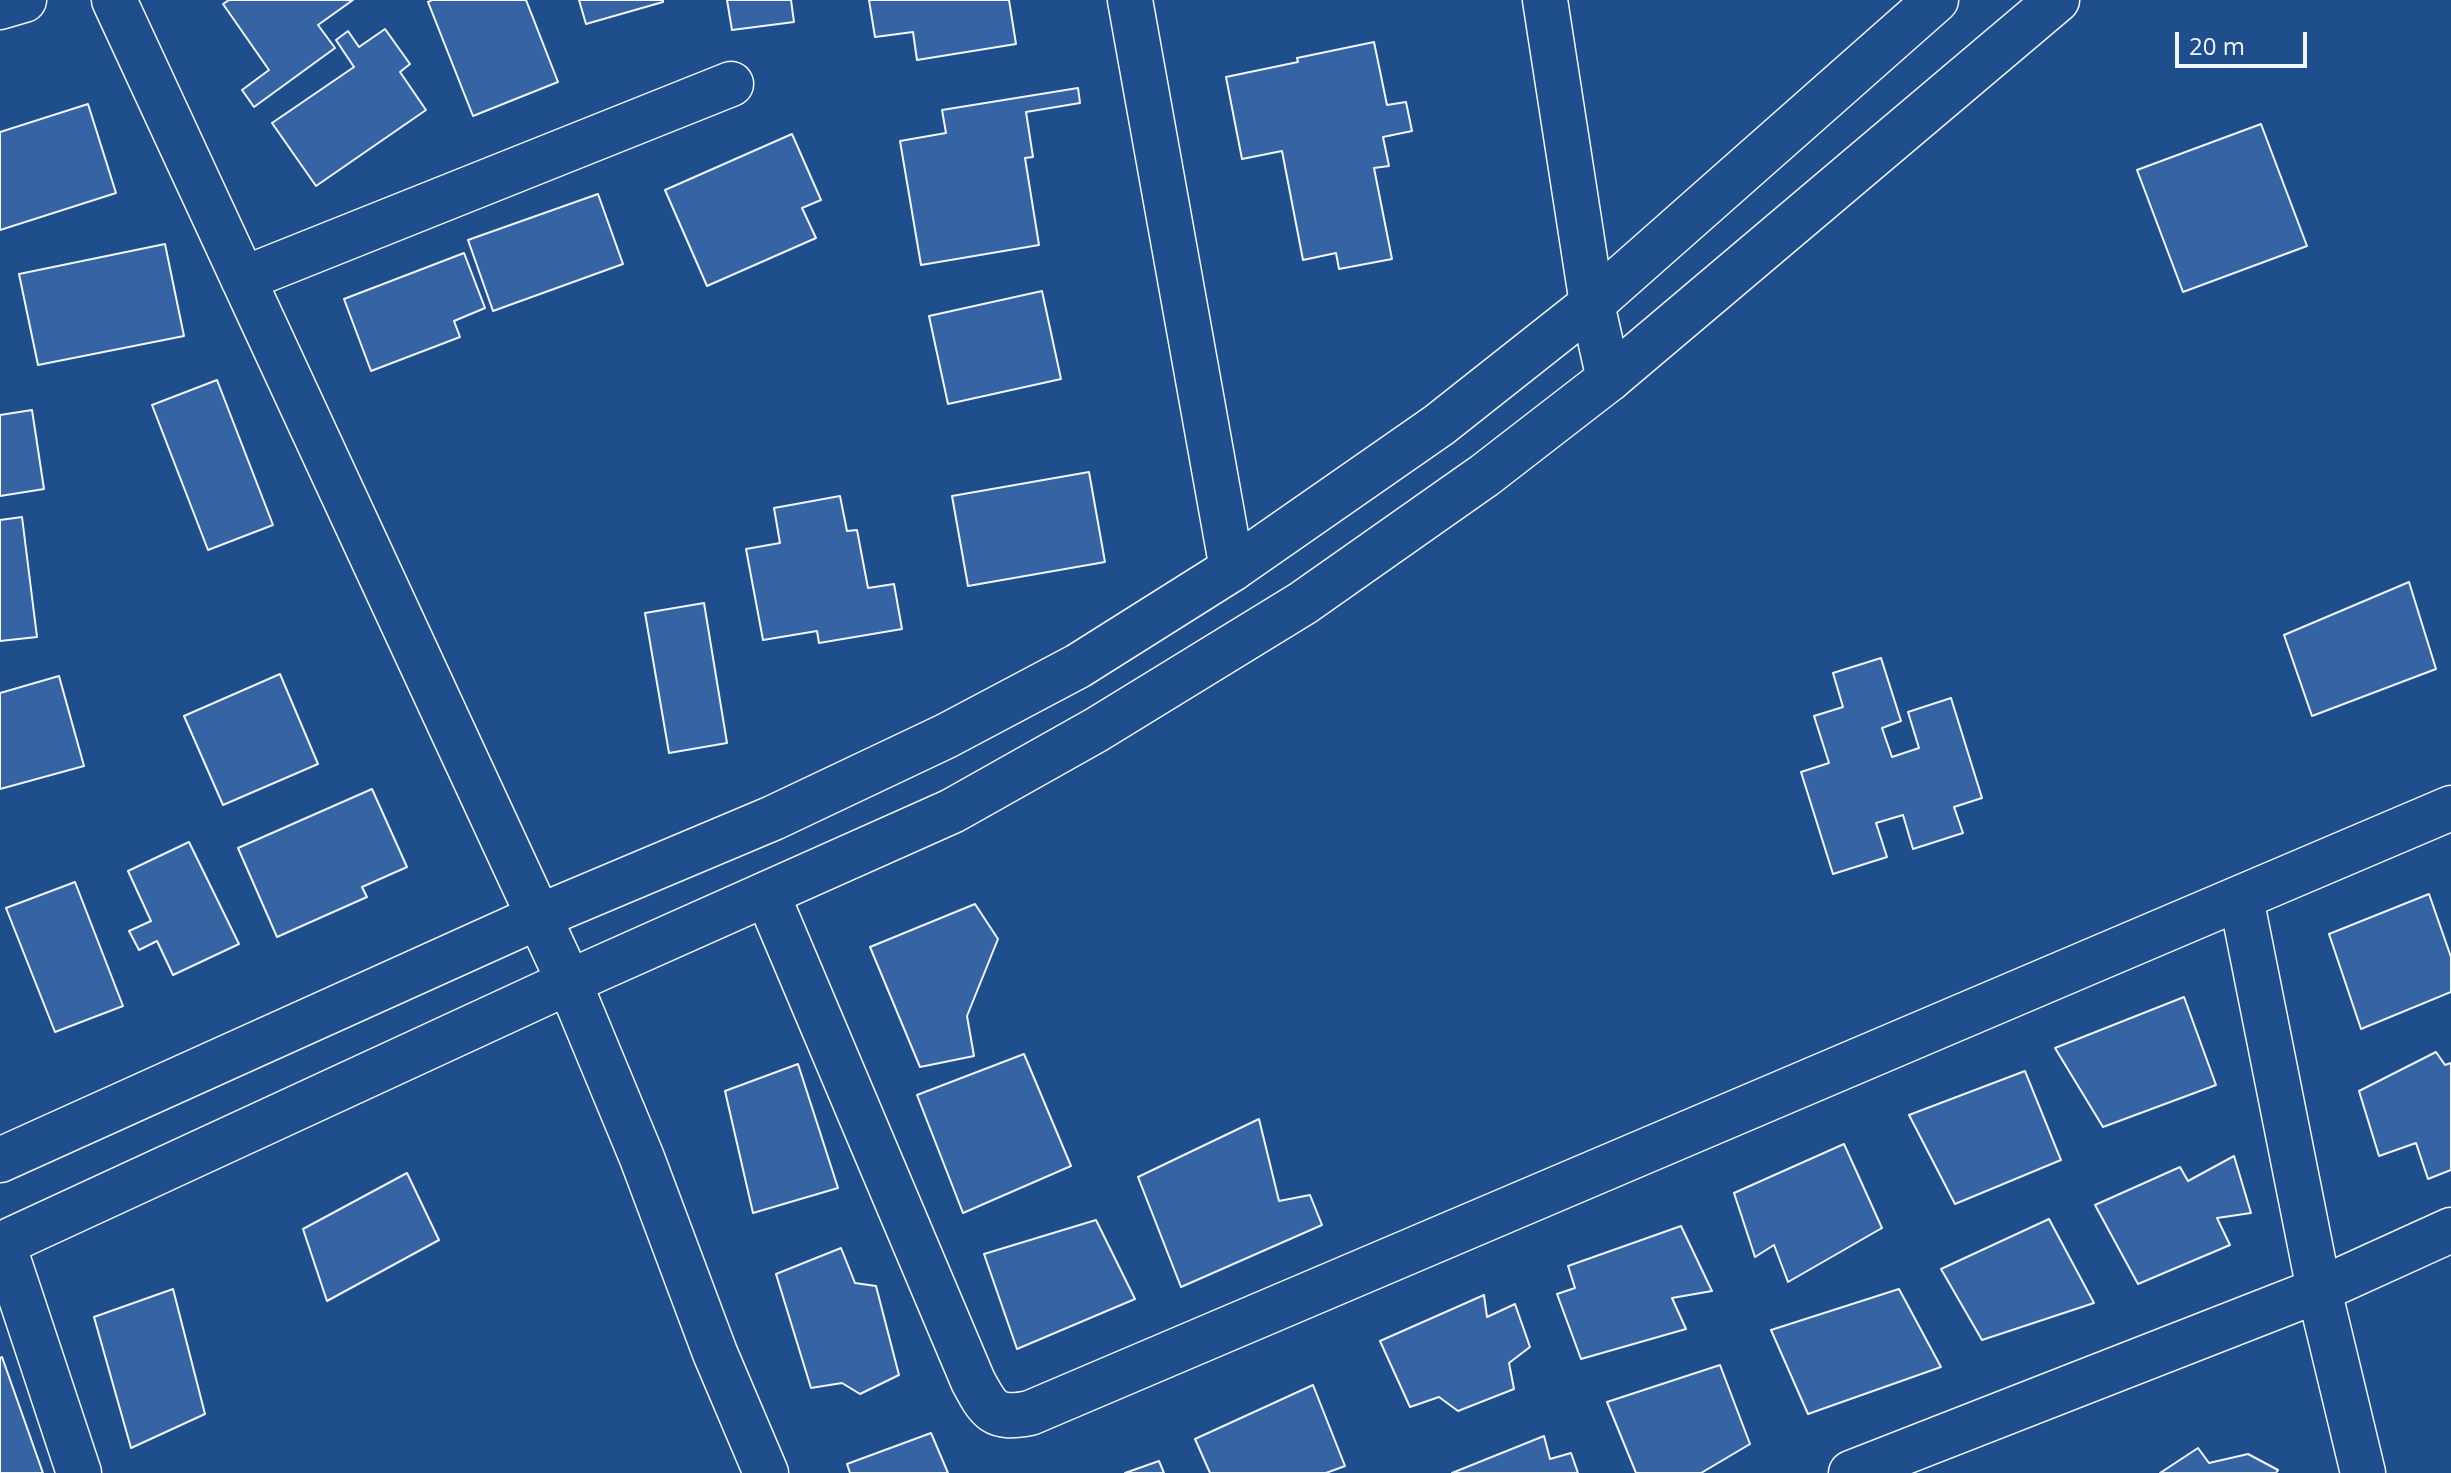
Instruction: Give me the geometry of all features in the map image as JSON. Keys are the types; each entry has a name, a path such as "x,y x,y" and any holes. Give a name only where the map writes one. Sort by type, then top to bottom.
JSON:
{"street":[{"path":"0,7 24,0"},
{"path":"114,0 569,982 642,1158 715,1353 766,1473"},
{"path":"1130,0 1232,569"},
{"path":"1545,0 1592,304 1609,379"},
{"path":"0,1160 538,917 773,818 946,736 1078,666 1232,569 1439,425 1592,304 1936,0"},
{"path":"79,1473 1,1244 569,982 952,811 1096,730 1303,603 1485,475 1609,379 2057,0"},
{"path":"243,279 731,84"},
{"path":"767,894 973,1381 991,1410 1009,1417 1030,1413 2451,808"},
{"path":"2241,898 2319,1290 2363,1473"},
{"path":"1851,1473 2319,1290 2451,1230"}],"building":[{"path":"229,0 353,0 318,25 335,48 254,107 242,90 269,70 223,4"},
{"path":"526,0 558,82 473,116 428,2"},
{"path":"579,0 663,0 663,2 586,24"},
{"path":"727,0 791,0 794,22 732,30"},
{"path":"869,0 1009,0 1016,44 917,60 913,32 875,37"},
{"path":"385,29 410,64 400,72 426,110 316,186 272,123 354,67 336,40 348,31 359,47"},
{"path":"1374,42 1387,105 1406,102 1412,131 1383,137 1389,166 1374,168 1392,259 1339,269 1336,253 1303,260 1282,151 1242,159 1226,77"},
{"path":"1078,88 1080,103 1026,112 1033,157 1025,158 1039,245 921,265 900,141 946,133 942,110"},
{"path":"88,104 116,193 0,230 0,132"},
{"path":"2261,124 2307,246 2183,292 2137,170"},
{"path":"792,134 821,200 802,208 816,238 707,286 665,190"},
{"path":"598,194 623,264 493,311 468,240"},
{"path":"165,244 184,336 38,365 19,274"},
{"path":"464,253 485,308 454,321 460,337 371,371 344,299"},
{"path":"1042,291 1061,379 948,404 929,316"},
{"path":"217,380 273,525 208,550 152,405"},
{"path":"32,410 44,489 0,496 0,415"},
{"path":"1089,472 1105,562 968,586 952,496"},
{"path":"840,496 847,531 857,530 868,588 894,584 902,629 819,643 817,631 763,640 746,549 780,543 774,508"},
{"path":"22,517 37,637 0,641 0,520"},
{"path":"2409,582 2436,669 2312,716 2284,635"},
{"path":"704,603 727,743 669,753 645,613"},
{"path":"1881,658 1901,721 1882,728 1892,757 1919,748 1908,712 1951,698 1982,798 1954,807 1963,833 1913,849 1903,815 1876,823 1887,857 1833,874 1801,772 1829,763 1814,716 1843,707 1833,673"},
{"path":"280,674 318,764 223,805 184,716"},
{"path":"59,676 84,766 0,789 0,693"},
{"path":"372,789 407,867 362,887 367,897 277,937 238,848"},
{"path":"189,842 239,944 173,975 157,941 139,950 129,931 151,921 128,871"},
{"path":"75,882 123,1006 55,1032 6,908"},
{"path":"2429,894 2451,957 2451,992 2361,1029 2329,934"},
{"path":"975,904 998,939 967,1016 974,1056 920,1067 870,947"},
{"path":"2184,997 2216,1085 2103,1127 2055,1048"},
{"path":"2436,1052 2445,1065 2451,1063 2451,1170 2428,1179 2416,1143 2379,1156 2359,1091"},
{"path":"1024,1054 1071,1166 963,1213 917,1095"},
{"path":"798,1064 838,1188 753,1213 725,1091"},
{"path":"2025,1071 2061,1160 1955,1204 1909,1115"},
{"path":"1259,1119 1279,1201 1310,1195 1322,1225 1181,1287 1138,1177"},
{"path":"1844,1144 1882,1228 1788,1282 1774,1245 1755,1257 1734,1193"},
{"path":"2234,1156 2251,1213 2217,1218 2230,1245 2138,1284 2095,1205 2180,1167 2188,1181"},
{"path":"407,1173 439,1240 327,1301 303,1229"},
{"path":"2049,1219 2094,1303 1982,1340 1941,1269"},
{"path":"1096,1220 1135,1299 1017,1349 984,1254"},
{"path":"1681,1226 1712,1291 1672,1298 1686,1329 1581,1359 1557,1294 1575,1288 1568,1266"},
{"path":"841,1248 855,1283 876,1286 899,1375 860,1394 842,1383 811,1388 776,1274"},
{"path":"173,1289 205,1414 131,1448 94,1317"},
{"path":"1899,1289 1941,1367 1808,1414 1771,1330"},
{"path":"1484,1295 1487,1317 1515,1304 1530,1347 1509,1363 1514,1389 1458,1411 1439,1397 1410,1407 1380,1341"},
{"path":"2,1357 43,1473 0,1473"},
{"path":"1720,1365 1750,1444 1701,1473 1636,1473 1607,1402"},
{"path":"1313,1385 1345,1466 1326,1473 1210,1473 1195,1439"},
{"path":"931,1433 948,1473 850,1473 847,1464"},
{"path":"1544,1436 1550,1459 1571,1453 1578,1473 1452,1473"},
{"path":"2198,1448 2209,1463 2248,1454 2278,1470 2276,1473 2160,1473"},
{"path":"1159,1461 1164,1473 1125,1473"}]}
